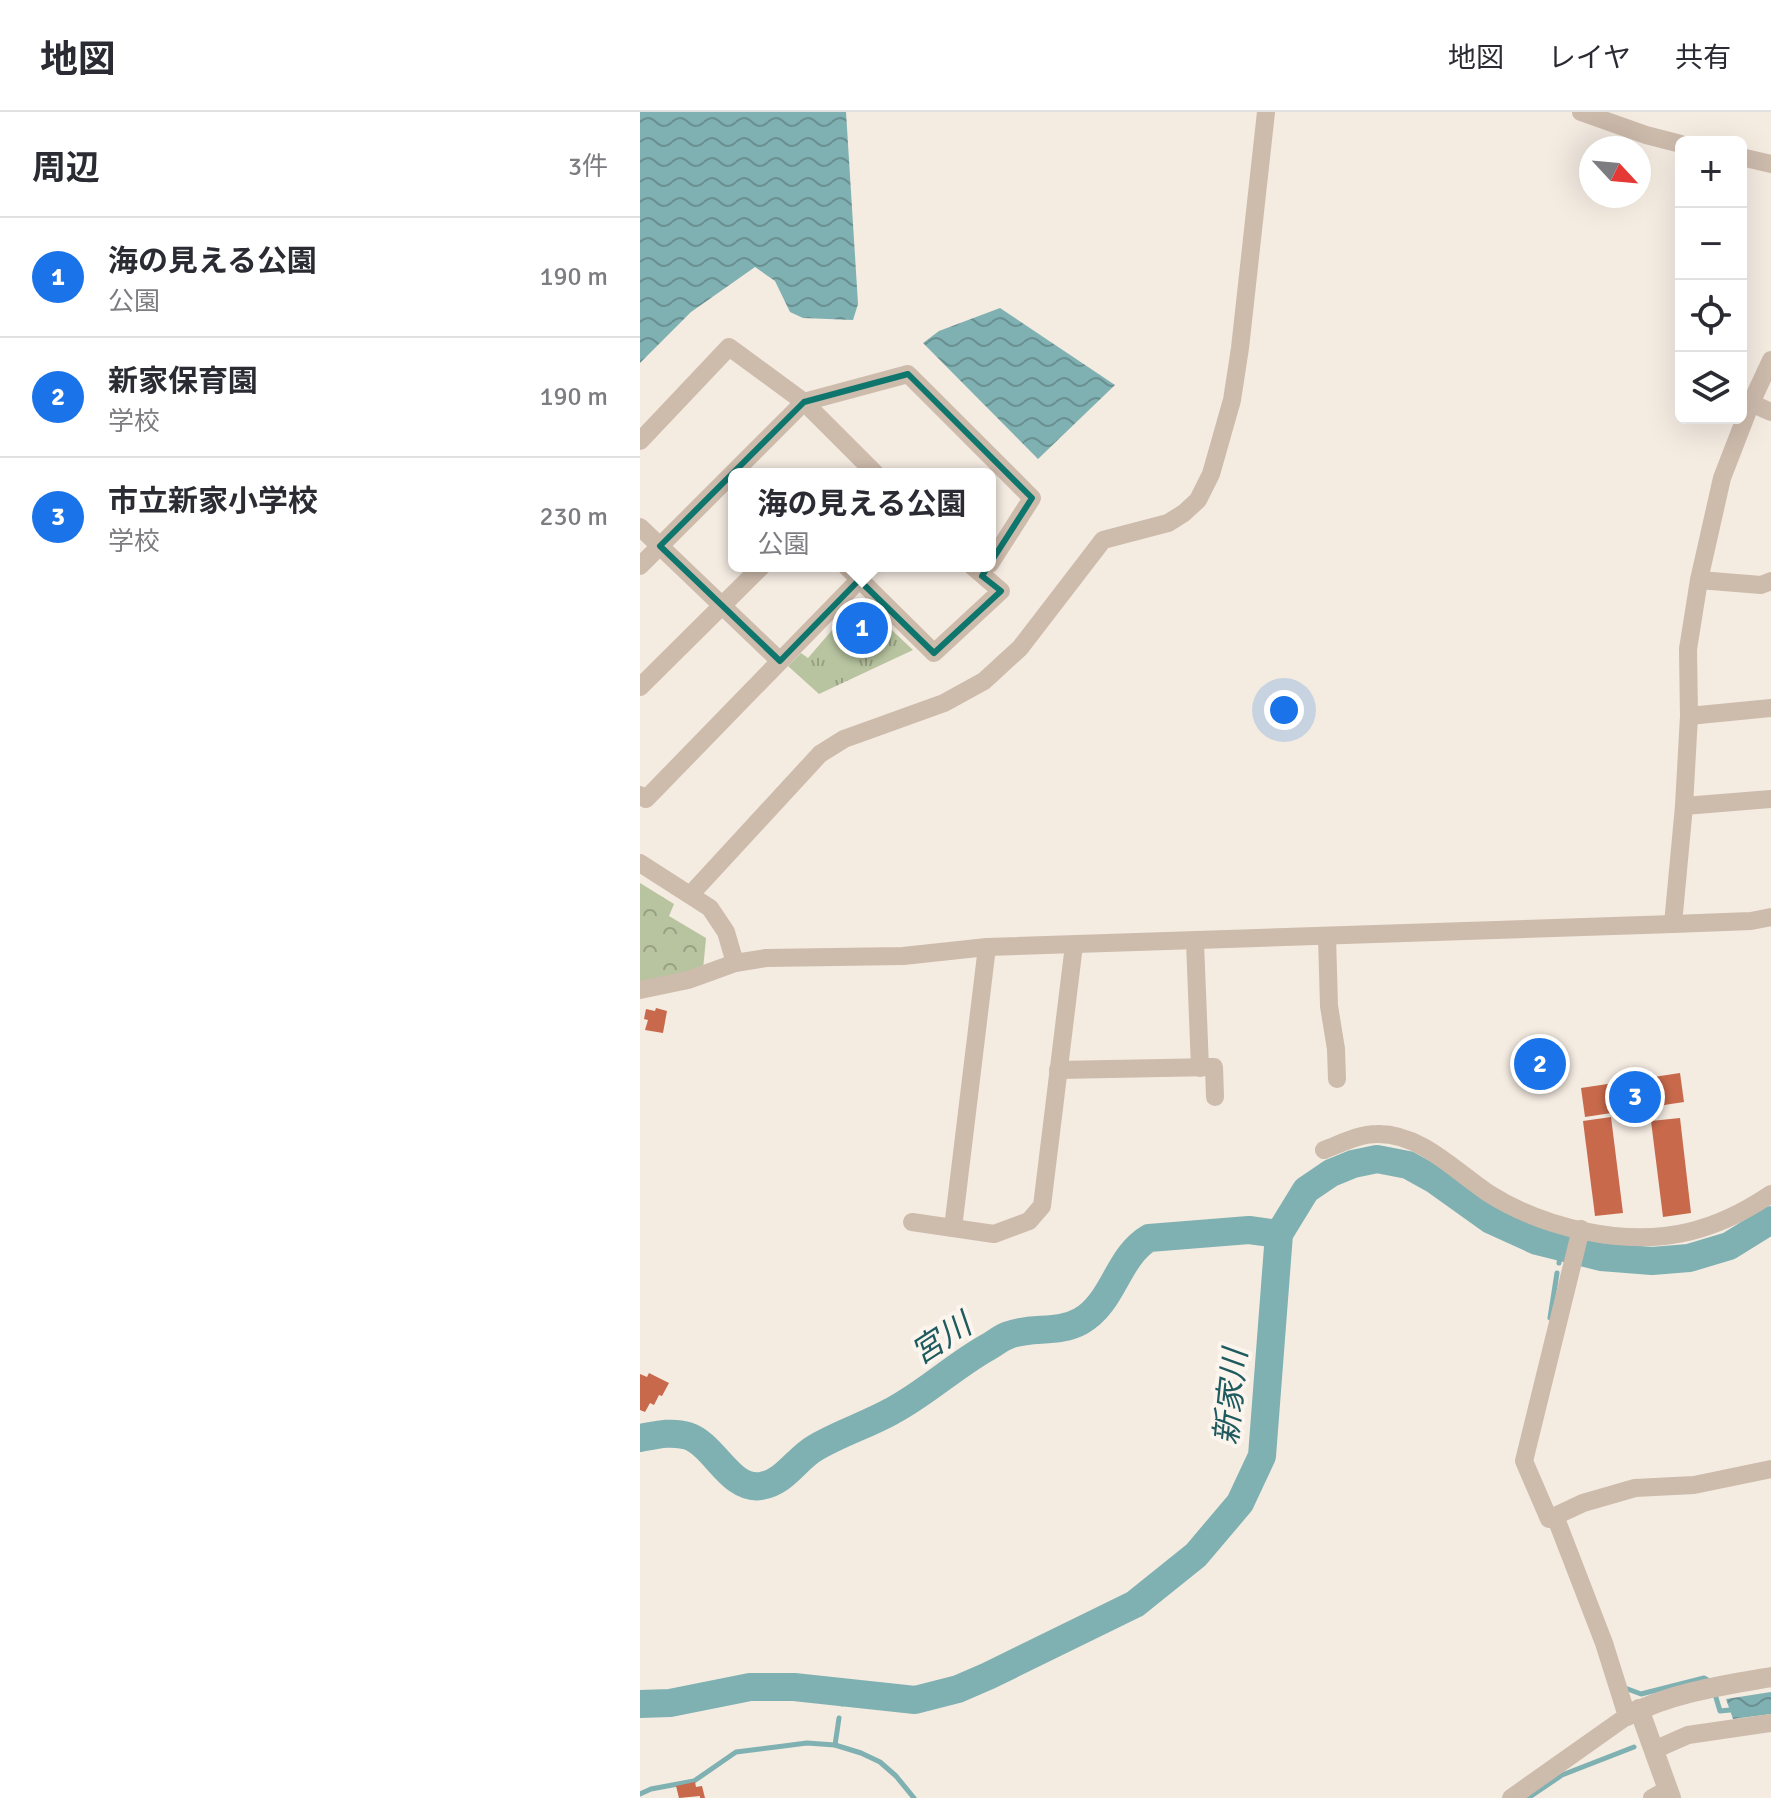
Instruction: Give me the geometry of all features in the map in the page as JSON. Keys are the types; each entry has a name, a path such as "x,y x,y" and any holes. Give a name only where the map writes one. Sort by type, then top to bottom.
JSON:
{"street":[{"path":"691,894 820,754 844,739 944,703 984,681 1020,648 1103,540 1168,523 1198,500 1211,474 1232,400 1266,112"},
{"path":"1581,112 1675,142"},
{"path":"1747,158 1771,164"},
{"path":"640,441 729,347 804,402 856,467"},
{"path":"1673,924 1689,716 1688,649 1699,580 1722,478 1771,360"},
{"path":"738,468 804,402 908,374 1032,498 996,549"},
{"path":"1751,403 1771,412"},
{"path":"640,566 728,478"},
{"path":"640,527 780,661"},
{"path":"640,687 756,572"},
{"path":"640,795 646,799 780,661 852,573 934,653 1001,591 986,572"},
{"path":"1699,580 1761,585 1771,581"},
{"path":"1689,716 1771,708"},
{"path":"1684,806 1771,799"},
{"path":"640,863 710,908 726,932 735,963"},
{"path":"640,990 688,980 735,963 766,958 903,956 987,947 1673,924 1751,921 1771,917"},
{"path":"1327,937 1329,1006 1337,1079"},
{"path":"1195,942 1200,1068"},
{"path":"912,1222 994,1234 1029,1221 1042,1206 1074,945"},
{"path":"953,1228 987,947"},
{"path":"1058,1070 1214,1067 1215,1097"},
{"path":"1324,1150 1377,1134 1399,1138 1431,1151 1513,1207 1581,1229 1646,1237 1686,1233 1723,1221 1771,1194"},
{"path":"1581,1229 1524,1461 1549,1519 1583,1503 1635,1488 1694,1485 1771,1469"},
{"path":"1555,1516 1633,1712 1654,1750 1664,1795"},
{"path":"1511,1798 1633,1712 1714,1688 1771,1677"},
{"path":"1654,1750 1688,1735 1771,1723"}],"highlighted area":[{"path":"908,374 1032,498 982,576 1001,591 934,653 859,580 780,661 660,546 804,402"}],"green space":[{"path":"864,604 913,650 819,694 788,666 801,653 808,658 852,607"},
{"path":"640,883 674,904 669,916 706,938 703,970 640,982"}],"water":[{"path":"640,112 846,112 858,304 853,320 803,318 790,312 775,281 755,267 691,312 640,363"},
{"path":"1000,308 1115,385 1038,459 923,343 939,331"},
{"path":"1771,1692 1771,1714 1733,1719 1726,1699"}],"building":[{"path":"656,1008 667,1011 663,1033 645,1030 648,1020 644,1019 646,1009 655,1011"},
{"path":"1680,1073 1684,1102 1585,1117 1581,1088"},
{"path":"1611,1117 1623,1213 1595,1216 1583,1121"},
{"path":"1680,1118 1691,1213 1663,1217 1651,1121"},
{"path":"649,1373 669,1383 662,1396 659,1395 654,1405 650,1403 645,1412 640,1410 640,1374 647,1377"},
{"path":"695,1782 696,1787 702,1786 705,1798 679,1798 676,1786"}],"waterway":[{"name":"新家川","path":"640,1704 670,1703 750,1687 794,1687 915,1700 958,1689 988,1676 1135,1604 1196,1555 1240,1503 1262,1456 1279,1234 1306,1190 1331,1173 1377,1159 1408,1165 1435,1180 1491,1220 1537,1241 1601,1257 1652,1261 1689,1258 1729,1246 1771,1220"},
{"name":"宮川","path":"640,1438 670,1434 688,1436 706,1448 740,1482 750,1486 769,1484 815,1448 904,1404 1004,1337 1081,1321 1101,1303 1130,1256 1149,1238 1249,1230 1279,1234"},
{"path":"1559,1263 1561,1248"},
{"path":"1550,1318 1557,1273"},
{"path":"1625,1688 1641,1694 1704,1678 1711,1682"},
{"path":"1714,1691 1720,1711 1730,1710"},
{"path":"842,1704 844,1692"},
{"path":"835,1745 839,1718"},
{"path":"640,1794 694,1781 736,1752 807,1743 835,1745 880,1762 914,1798"},
{"path":"1528,1798 1562,1775 1634,1747"}],"place":[{"name":"海の見える公園","path":"862,628"},
{"name":"新家保育園","path":"1540,1064"},
{"name":"市立新家小学校","path":"1635,1097"}]}
